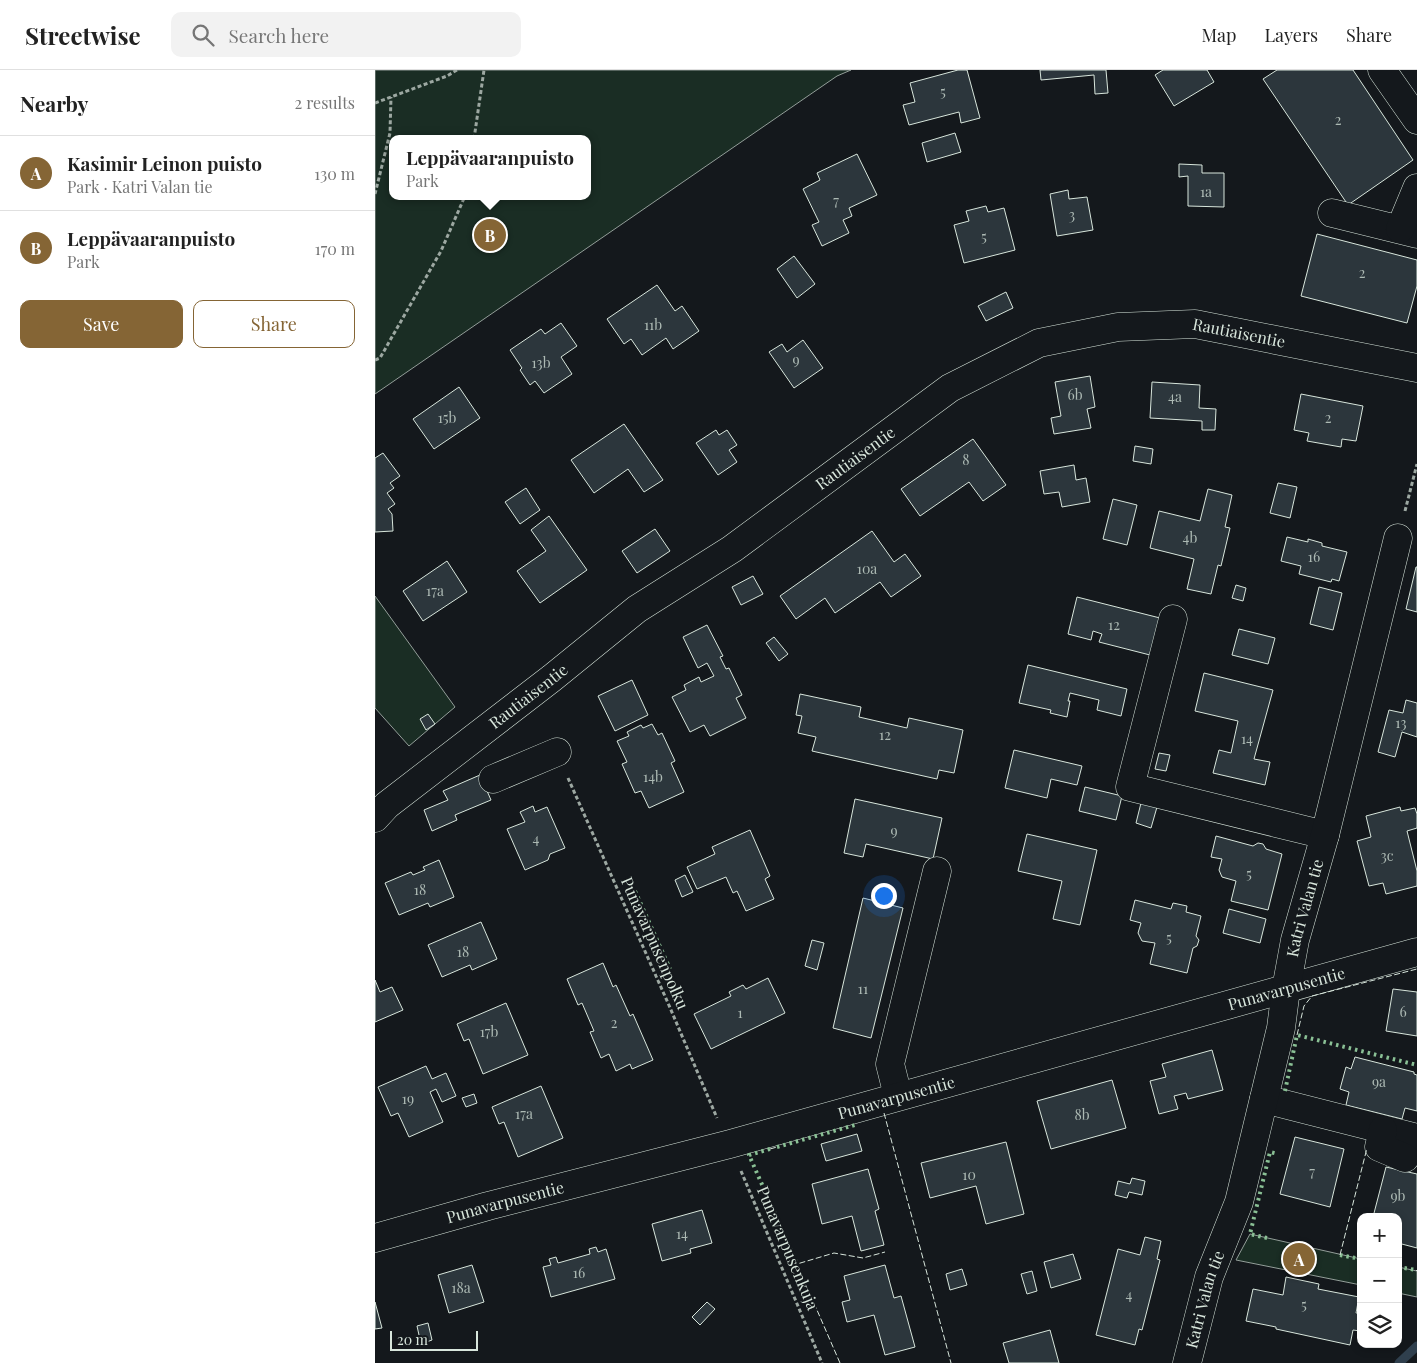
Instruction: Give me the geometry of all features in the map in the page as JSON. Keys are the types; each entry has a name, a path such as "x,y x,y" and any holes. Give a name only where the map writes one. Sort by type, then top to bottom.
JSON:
{"street":[{"path":"1383,70 1417,120"},
{"path":"1332,213 1409,232 1417,188"},
{"name":"Rautiaisentie","path":"375,818 387,805 552,678 637,609 732,549 951,388 1039,343 1118,328 1195,324 1417,368"},
{"name":"Katri Valan tie","path":"1187,1363 1209,1277 1239,1202 1281,1028 1295,940 1325,835 1398,538"},
{"path":"1173,619 1130,787 1325,835"},
{"path":"493,779 557,752"},
{"path":"897,1096 890,1064 937,871"},
{"name":"Punavarpusentie","path":"375,1238 488,1206 730,1144 1417,952"},
{"path":"1264,1099 1383,1130 1379,1148 1411,1148"}],"path":[{"path":"375,103 447,76 457,70"},
{"path":"475,135 484,70"},
{"path":"390,135 391,97"},
{"path":"375,194 389,137"},
{"path":"375,360 380,358 441,251 463,200"},
{"path":"375,354 380,358"},
{"path":"1398,538 1417,464"},
{"name":"Punavarpusenpolku","path":"557,752 730,1144"},
{"name":"Punavarpusenkuja","path":"730,1144 822,1363"}],"green space":[{"path":"375,70 851,70 837,76 375,394"},
{"path":"375,596 455,707 409,746 375,708"},
{"path":"1250,1234 1357,1258 1357,1284 1236,1260"},
{"path":"1402,1268 1417,1271 1417,1297 1402,1294"}],"building":[{"path":"958,70 967,70 980,118 961,123 959,112 909,125 903,105 915,102 910,83"},
{"path":"1040,70 1106,70 1108,93 1095,94 1094,75 1041,80"},
{"path":"1163,70 1207,70 1214,82 1174,106 1155,75"},
{"path":"1277,70 1353,70 1413,160 1348,205 1263,79"},
{"path":"955,133 961,152 927,162 922,143"},
{"path":"857,154 877,195 849,208 852,216 843,220 849,233 822,246 812,225 819,222 803,189 820,180 817,173"},
{"path":"1179,164 1202,165 1202,173 1224,173 1224,207 1188,206 1188,176 1179,177"},
{"path":"1068,190 1069,199 1087,197 1093,230 1057,236 1050,194"},
{"path":"986,206 988,212 1004,208 1015,250 964,263 954,225 969,221 966,211"},
{"path":"1317,234 1417,260 1417,286 1407,323 1301,296"},
{"path":"794,256 815,284 797,298 777,269"},
{"path":"657,285 675,311 682,306 699,331 673,349 666,338 642,355 631,339 624,344 607,319"},
{"path":"1006,292 1013,308 986,321 978,306"},
{"path":"561,323 577,346 561,357 572,374 544,393 535,381 530,385 510,350 541,329 545,334"},
{"path":"803,340 823,368 794,388 769,352 782,344 787,352"},
{"path":"1090,376 1095,407 1087,409 1091,428 1054,434 1051,418 1061,416 1055,382"},
{"path":"1152,382 1200,385 1199,408 1216,409 1215,430 1202,430 1202,421 1150,418"},
{"path":"459,387 480,418 434,449 413,419"},
{"path":"1301,394 1363,406 1356,441 1342,439 1341,447 1307,441 1309,433 1294,430"},
{"path":"624,424 663,480 644,492 628,469 594,493 571,460"},
{"path":"716,430 719,435 727,430 737,445 729,450 737,462 718,475 696,443"},
{"path":"973,439 1006,485 983,501 969,482 920,516 901,489"},
{"path":"1135,446 1153,449 1151,464 1133,461"},
{"path":"383,453 400,476 390,483 394,488 387,493 395,504 388,509 392,514 393,531 375,532 375,458"},
{"path":"1074,465 1076,480 1086,478 1090,502 1062,507 1059,492 1044,494 1040,471"},
{"path":"1278,483 1297,487 1290,518 1270,513"},
{"path":"526,488 540,510 520,524 505,502"},
{"path":"1208,489 1232,495 1225,527 1230,528 1221,566 1218,565 1211,594 1187,589 1194,559 1150,548 1159,511 1200,521"},
{"path":"1113,499 1137,505 1127,545 1103,539"},
{"path":"549,516 587,570 540,603 517,571 546,551 531,530"},
{"path":"655,529 670,551 637,573 622,551"},
{"path":"872,531 894,562 905,554 921,576 891,597 880,582 835,613 825,598 796,619 780,596"},
{"path":"1287,537 1308,542 1308,539 1322,543 1322,546 1347,552 1339,581 1332,579 1331,582 1299,574 1301,566 1281,561"},
{"path":"447,561 467,592 423,621 403,591"},
{"path":"1417,567 1417,612 1406,609"},
{"path":"753,576 763,594 741,605 732,587"},
{"path":"1236,585 1246,588 1243,601 1232,598"},
{"path":"1319,587 1342,593 1333,630 1310,624"},
{"path":"1077,597 1160,618 1150,655 1099,642 1102,634 1093,631 1091,640 1068,634"},
{"path":"707,625 723,656 720,657 726,669 729,668 742,695 736,698 746,718 710,736 704,725 690,732 672,697 686,690 684,685 699,677 701,682 714,676 707,663 698,668 683,637"},
{"path":"1239,629 1275,638 1268,664 1232,655"},
{"path":"774,637 788,654 779,661 766,643"},
{"path":"1028,665 1127,689 1121,716 1097,710 1099,700 1070,693 1067,717 1050,713 1051,710 1019,703"},
{"path":"1204,673 1273,690 1254,759 1270,762 1265,785 1213,773 1219,750 1231,753 1238,721 1195,711"},
{"path":"632,680 648,715 615,731 598,696"},
{"path":"800,694 861,707 859,717 907,728 909,718 963,730 954,773 939,770 937,779 812,751 816,737 798,733 802,716 796,715"},
{"path":"1406,700 1417,703 1417,737 1402,732 1395,757 1378,752 1389,710 1403,713"},
{"path":"428,714 435,724 426,730 420,719"},
{"path":"652,724 658,735 662,733 675,761 671,763 684,792 649,808 641,791 635,793 622,764 627,762 617,741 629,736 627,732 641,725 643,728"},
{"path":"1014,750 1082,766 1077,785 1051,779 1047,798 1005,788"},
{"path":"1159,753 1170,755 1166,771 1155,769"},
{"path":"480,775 491,800 455,815 457,820 432,831 424,810 448,800 443,791"},
{"path":"1085,787 1122,796 1116,820 1079,811"},
{"path":"855,799 942,818 933,859 866,844 863,857 844,853"},
{"path":"1141,803 1157,807 1151,828 1136,823"},
{"path":"533,806 535,812 547,807 565,848 550,854 548,860 525,870 507,829 525,822 520,812"},
{"path":"1400,807 1401,811 1415,808 1417,814 1417,828 1407,831 1417,871 1417,886 1386,894 1383,883 1369,886 1357,841 1371,837 1366,816"},
{"path":"750,830 770,876 765,879 774,899 746,911 737,891 733,893 726,877 697,889 687,867 715,854 712,847"},
{"path":"1027,834 1097,850 1080,925 1053,919 1062,881 1018,871"},
{"path":"1216,836 1253,846 1258,843 1263,844 1266,849 1282,854 1268,910 1231,901 1236,881 1222,877 1219,870 1222,859 1211,857"},
{"path":"439,860 454,897 430,907 428,903 399,915 385,883 411,872 413,875 425,870 423,867"},
{"path":"685,875 693,892 682,897 675,880"},
{"path":"863,898 903,908 871,1038 833,1028"},
{"path":"1135,900 1171,909 1173,903 1187,906 1186,912 1201,916 1196,936 1199,940 1197,946 1193,948 1187,973 1150,964 1155,943 1142,941 1138,933 1141,923 1130,920"},
{"path":"1229,909 1266,919 1260,943 1223,933"},
{"path":"481,922 497,959 472,970 470,965 442,977 428,945"},
{"path":"812,940 824,943 817,970 805,966"},
{"path":"603,963 613,987 616,985 630,1016 633,1014 653,1060 632,1069 630,1064 616,1071 609,1054 601,1058 590,1032 594,1031 582,1003 578,1005 567,979"},
{"path":"768,978 785,1013 711,1049 694,1014 731,996 729,992 743,985 746,989"},
{"path":"375,980 380,992 392,987 403,1010 375,1022"},
{"path":"1393,989 1417,992 1417,1036 1386,1031"},
{"path":"506,1003 528,1055 483,1074 469,1039 464,1041 457,1024"},
{"path":"1212,1050 1223,1090 1188,1099 1186,1093 1174,1096 1178,1109 1159,1114 1150,1081 1166,1077 1162,1064"},
{"path":"1355,1057 1414,1072 1417,1075 1417,1111 1405,1108 1402,1119 1346,1105 1349,1092 1340,1089 1346,1067 1351,1069"},
{"path":"426,1066 432,1079 446,1073 456,1096 442,1102 436,1089 430,1092 443,1122 409,1137 398,1113 391,1116 378,1087"},
{"path":"1112,1080 1126,1128 1051,1149 1037,1101"},
{"path":"541,1086 563,1138 518,1157 504,1122 499,1124 492,1107"},
{"path":"474,1094 477,1103 466,1107 462,1098"},
{"path":"857,1134 862,1151 826,1161 821,1144"},
{"path":"1295,1137 1344,1149 1330,1207 1280,1194"},
{"path":"1006,1142 1024,1214 986,1224 976,1186 930,1198 921,1163"},
{"path":"1386,1167 1417,1174 1417,1248 1402,1244 1402,1213 1374,1213"},
{"path":"868,1169 879,1209 875,1211 884,1245 861,1251 852,1216 822,1224 812,1184"},
{"path":"1132,1178 1145,1181 1142,1195 1129,1192 1127,1198 1115,1195 1118,1181 1130,1184"},
{"path":"702,1210 712,1243 690,1249 691,1253 662,1261 652,1224"},
{"path":"1145,1237 1161,1241 1157,1259 1160,1260 1142,1330 1139,1329 1135,1345 1096,1335 1118,1249 1140,1255"},
{"path":"596,1247 598,1252 606,1249 615,1279 551,1297 543,1267 551,1265 549,1259 556,1257 558,1263 590,1254 589,1249"},
{"path":"1073,1254 1081,1279 1051,1288 1044,1262"},
{"path":"472,1265 484,1302 449,1313 438,1275"},
{"path":"885,1265 894,1298 901,1296 915,1347 885,1355 874,1315 847,1322 842,1302 850,1300 844,1276"},
{"path":"962,1269 967,1285 950,1290 946,1274"},
{"path":"1032,1271 1037,1291 1027,1294 1021,1274"},
{"path":"1286,1277 1319,1284 1318,1289 1357,1297 1357,1331 1353,1330 1350,1345 1246,1321 1253,1289 1283,1295"},
{"path":"375,1302 382,1328 375,1329"},
{"path":"707,1302 715,1309 700,1325 692,1317"},
{"path":"428,1323 432,1340 421,1344 417,1326"},
{"path":"1050,1330 1059,1363 1009,1363 1003,1343"}],"waterway":[{"path":"1399,1363 1417,1346"}],"hedge":[{"path":"635,891 670,969"},
{"path":"1285,1091 1297,1035 1417,1065"},
{"path":"777,1147 855,1125"},
{"path":"770,1149 749,1155 797,1264"},
{"path":"1267,1238 1250,1234 1270,1152 1278,1154"},
{"path":"1340,1255 1357,1258"},
{"path":"1402,1268 1416,1270"}],"fence":[{"path":"1297,1035 1304,1006 1312,996 1417,969"},
{"path":"884,1113 951,1363"},
{"path":"770,1149 777,1147"},
{"path":"1340,1255 1367,1148"},
{"path":"840,1363 797,1264 834,1253 863,1258 885,1252"}],"place":[{"name":"Leppävaaranpuisto","path":"490,235"},
{"name":"Kasimir Leinon puisto","path":"1299,1259"}]}
